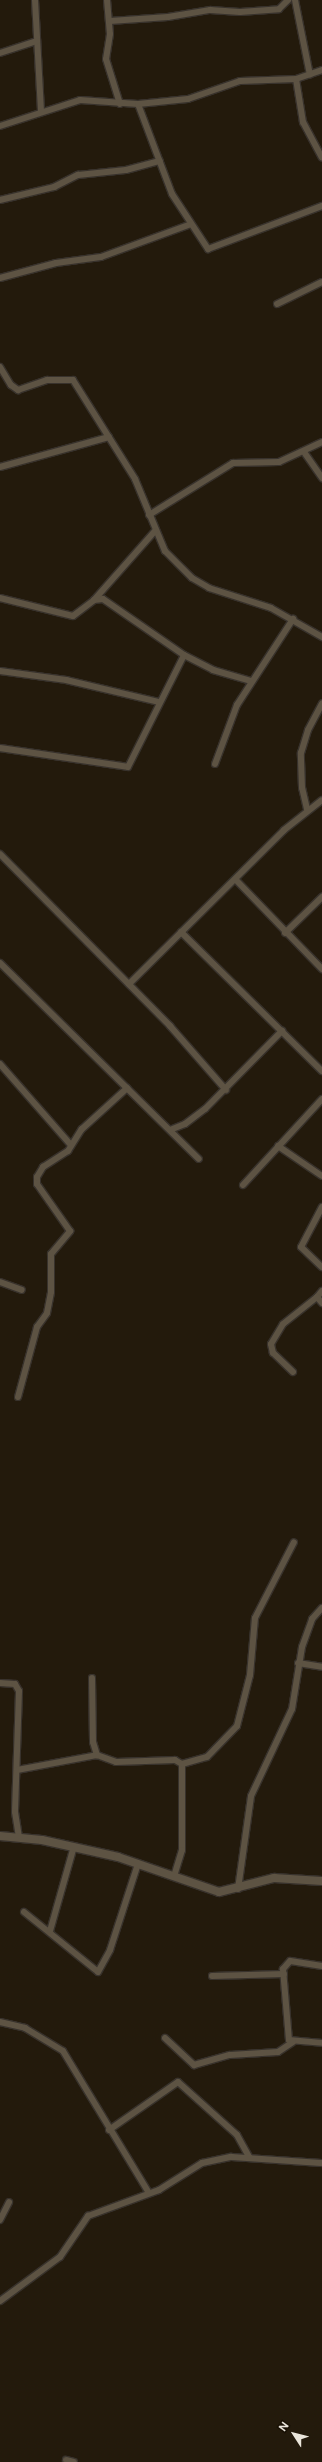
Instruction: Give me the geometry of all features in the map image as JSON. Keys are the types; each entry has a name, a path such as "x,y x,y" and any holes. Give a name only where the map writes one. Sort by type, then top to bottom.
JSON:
{"street":[{"path":"36,0 41,112"},
{"path":"107,0 110,20 106,59 120,104"},
{"path":"110,20 168,17 210,10 240,12 279,9 288,0"},
{"path":"295,0 310,75"},
{"path":"0,53 37,41"},
{"path":"0,126 80,100 120,104 138,104 188,99 240,81 296,79 322,70"},
{"path":"296,79 303,122 322,157"},
{"path":"138,104 172,194 206,248 211,249 242,234 322,206"},
{"path":"0,200 54,188 78,175 126,170 160,161"},
{"path":"0,278 56,263 95,258 191,224"},
{"path":"277,304 322,282"},
{"path":"0,367 11,385 18,390 47,380 73,380 135,479 155,531 171,560 192,578 293,619 322,637"},
{"path":"0,467 109,437"},
{"path":"149,515 233,463 279,462 304,452 322,442"},
{"path":"304,452 322,478"},
{"path":"0,598 73,616 94,600 155,531"},
{"path":"94,600 103,599 184,655 213,670 251,681"},
{"path":"215,764 234,712 251,681 293,619"},
{"path":"0,748 123,769 132,763 159,702 184,655"},
{"path":"0,672 66,680 159,702"},
{"path":"307,809 302,788 301,753 308,730 322,704"},
{"path":"129,984 307,809 322,800"},
{"path":"0,854 129,984 226,1090"},
{"path":"236,880 285,933 322,969"},
{"path":"285,933 322,897"},
{"path":"181,932 322,1071"},
{"path":"0,963 199,1159"},
{"path":"170,1130 185,1124 226,1090 282,1031"},
{"path":"0,1064 71,1145"},
{"path":"18,1397 37,1328 47,1313 52,1292 51,1254 70,1231 38,1184 37,1177 71,1145 82,1129 127,1088"},
{"path":"243,1186 322,1099"},
{"path":"278,1146 322,1176"},
{"path":"322,1207 301,1247 322,1267"},
{"path":"0,1282 22,1290"},
{"path":"293,1372 273,1353 271,1344 283,1324 322,1292"},
{"path":"317,1297 322,1303"},
{"path":"182,1764 216,1751 237,1726 247,1689 255,1618 294,1542"},
{"path":"238,1889 252,1796 292,1709 298,1663 310,1625 322,1608"},
{"path":"298,1663 322,1667"},
{"path":"92,1678 93,1742 97,1755"},
{"path":"0,1683 15,1684 20,1691 15,1812 19,1837"},
{"path":"17,1770 97,1755 116,1762 175,1760 182,1764"},
{"path":"174,1877 182,1850 182,1764"},
{"path":"0,1836 19,1837 74,1846 138,1864 206,1890 238,1889 274,1878 322,1881"},
{"path":"50,1931 74,1846"},
{"path":"24,1912 50,1931 70,1952 98,1972 110,1950 138,1864"},
{"path":"293,2042 286,2034 284,1966 290,1961 322,1966"},
{"path":"212,1976 284,1974"},
{"path":"0,2022 25,2028 62,2051 149,2193"},
{"path":"165,2038 194,2065 230,2055 278,2052 293,2042 322,2043"},
{"path":"109,2130 178,2082 238,2135 250,2158"},
{"path":"0,2301 60,2256 88,2216 165,2187 202,2163 231,2157 322,2163"},
{"path":"0,2220 10,2202"},
{"path":"66,2460 74,2462"}]}
